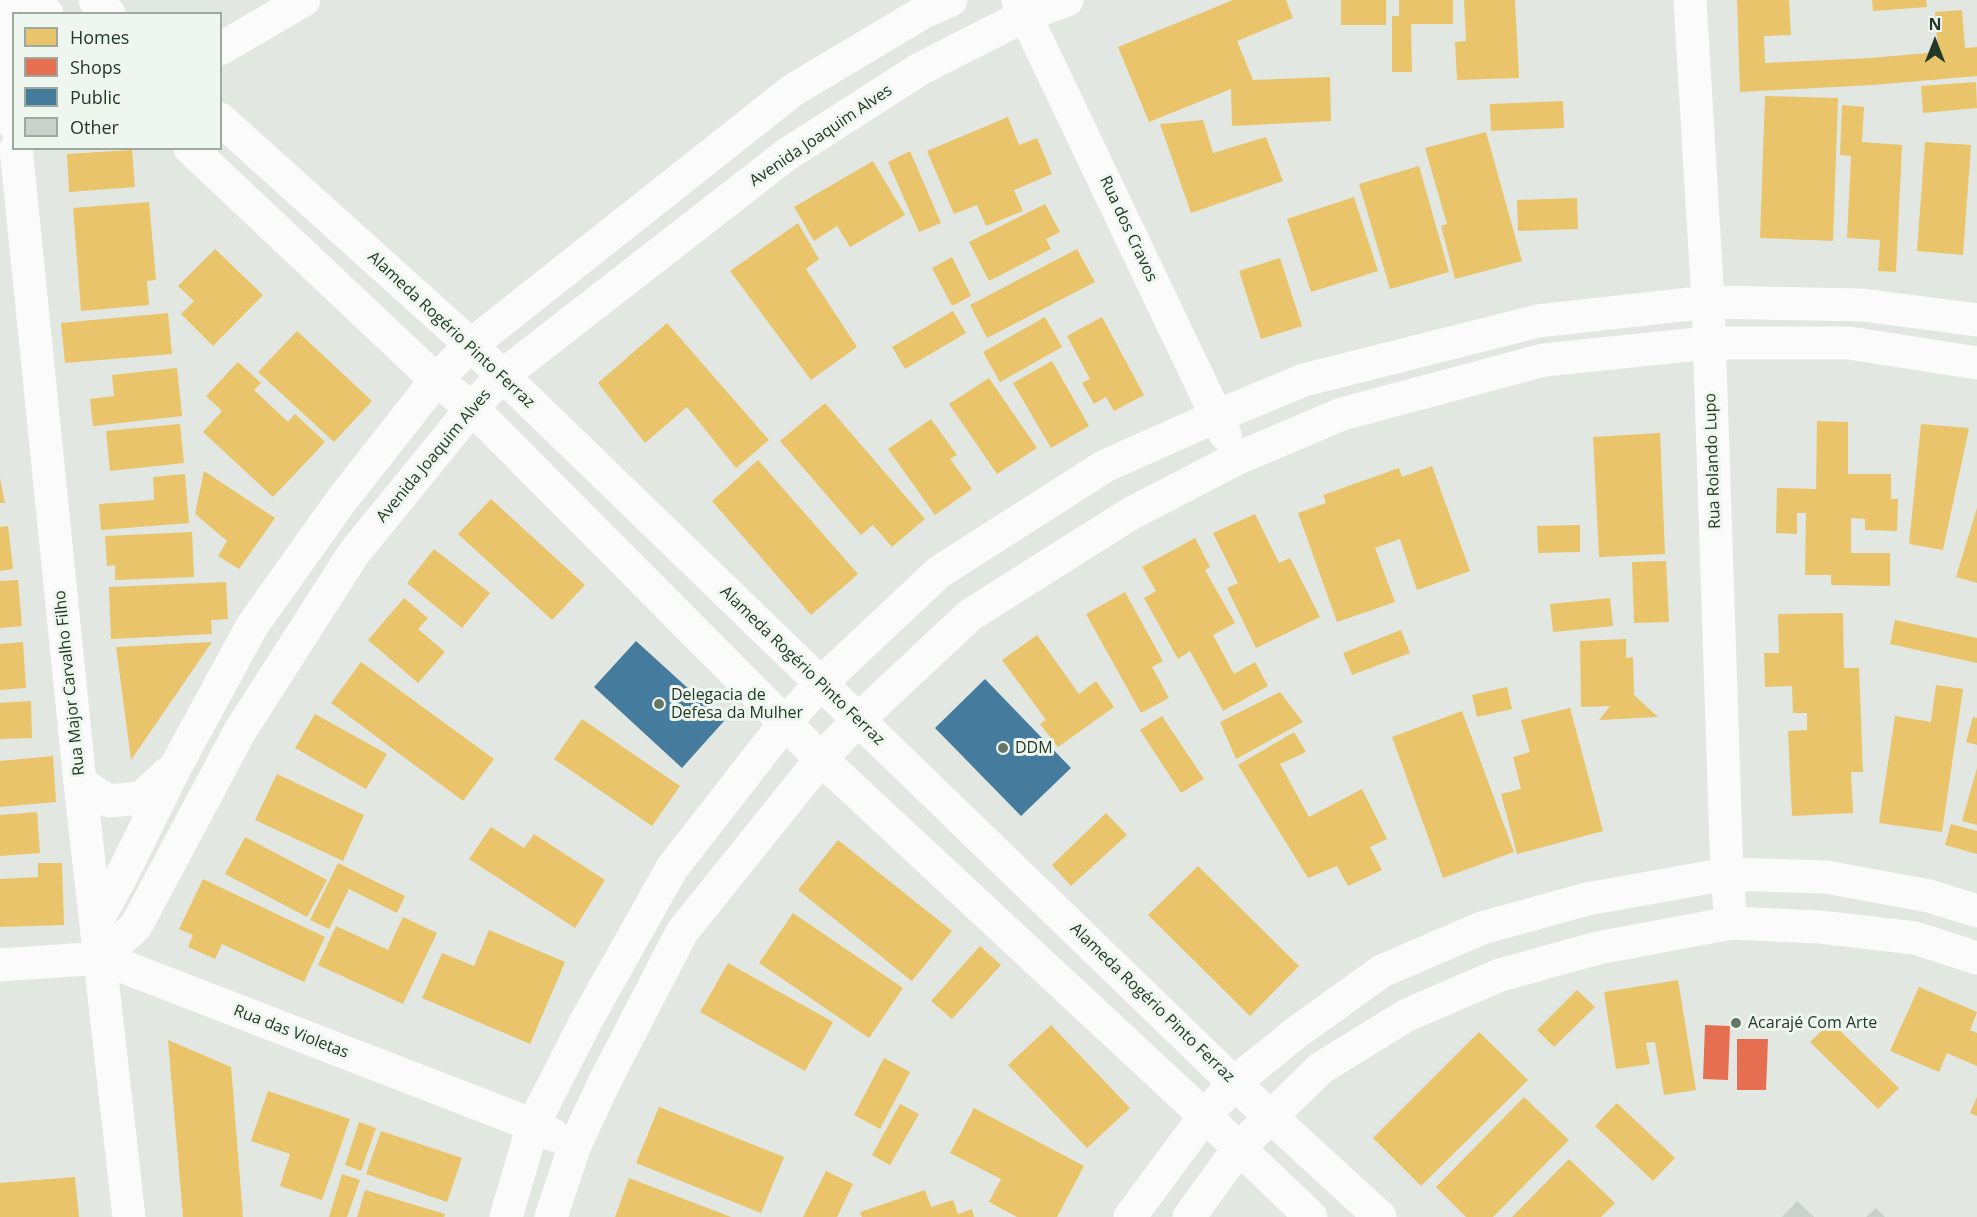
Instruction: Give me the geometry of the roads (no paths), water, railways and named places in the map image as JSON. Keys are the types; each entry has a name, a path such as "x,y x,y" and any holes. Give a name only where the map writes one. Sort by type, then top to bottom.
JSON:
{"street":[{"path":"3,0 12,101"},
{"path":"33,0 45,12"},
{"path":"95,0 107,12"},
{"path":"222,48 304,0"},
{"name":"Avenida Joaquim Alves","path":"101,958 136,926 240,731 354,553 472,408 502,376 786,155 1022,7 1067,0"},
{"name":"Rua Rolando Lupo","path":"1690,0 1708,302 1727,874 1731,923"},
{"path":"96,922 176,766 252,626 341,501 436,380 471,345 793,90 929,4"},
{"name":"Rua dos Cravos","path":"1022,7 1236,459"},
{"name":"Alameda Rogério Pinto Ferraz","path":"222,121 471,345 1234,1083 1380,1217"},
{"name":"Rua Major Carvalho Filho","path":"16,150 80,783 129,1217"},
{"path":"192,150 436,380 472,408 821,759 1311,1217"},
{"path":"506,1217 533,1125 586,1021 672,868 785,723 820,684 939,572 1105,466 1304,380 1538,321 1708,302 1862,305 1977,320"},
{"path":"551,1217 574,1146 682,932 821,759 859,719 970,615 1131,514 1236,459 1342,414 1544,360 1708,343 1849,343 1977,363"},
{"path":"80,783 109,801 141,798 176,766"},
{"path":"1130,1217 1204,1117 1234,1083 1297,1032 1382,971 1482,928 1587,899 1727,874 1826,877 1929,896 1977,911"},
{"path":"1189,1217 1239,1148 1321,1068 1407,1015 1500,975 1598,948 1731,923 1820,927 1915,938 1977,958"},
{"name":"Rua das Violetas","path":"0,965 101,958 533,1125 574,1146"}],"place":[{"name":"Delegacia de Defesa da Mulher","path":"659,704"},
{"name":"DDM","path":"1003,748"},
{"name":"Acarajé Com Arte","path":"1736,1023"}]}
